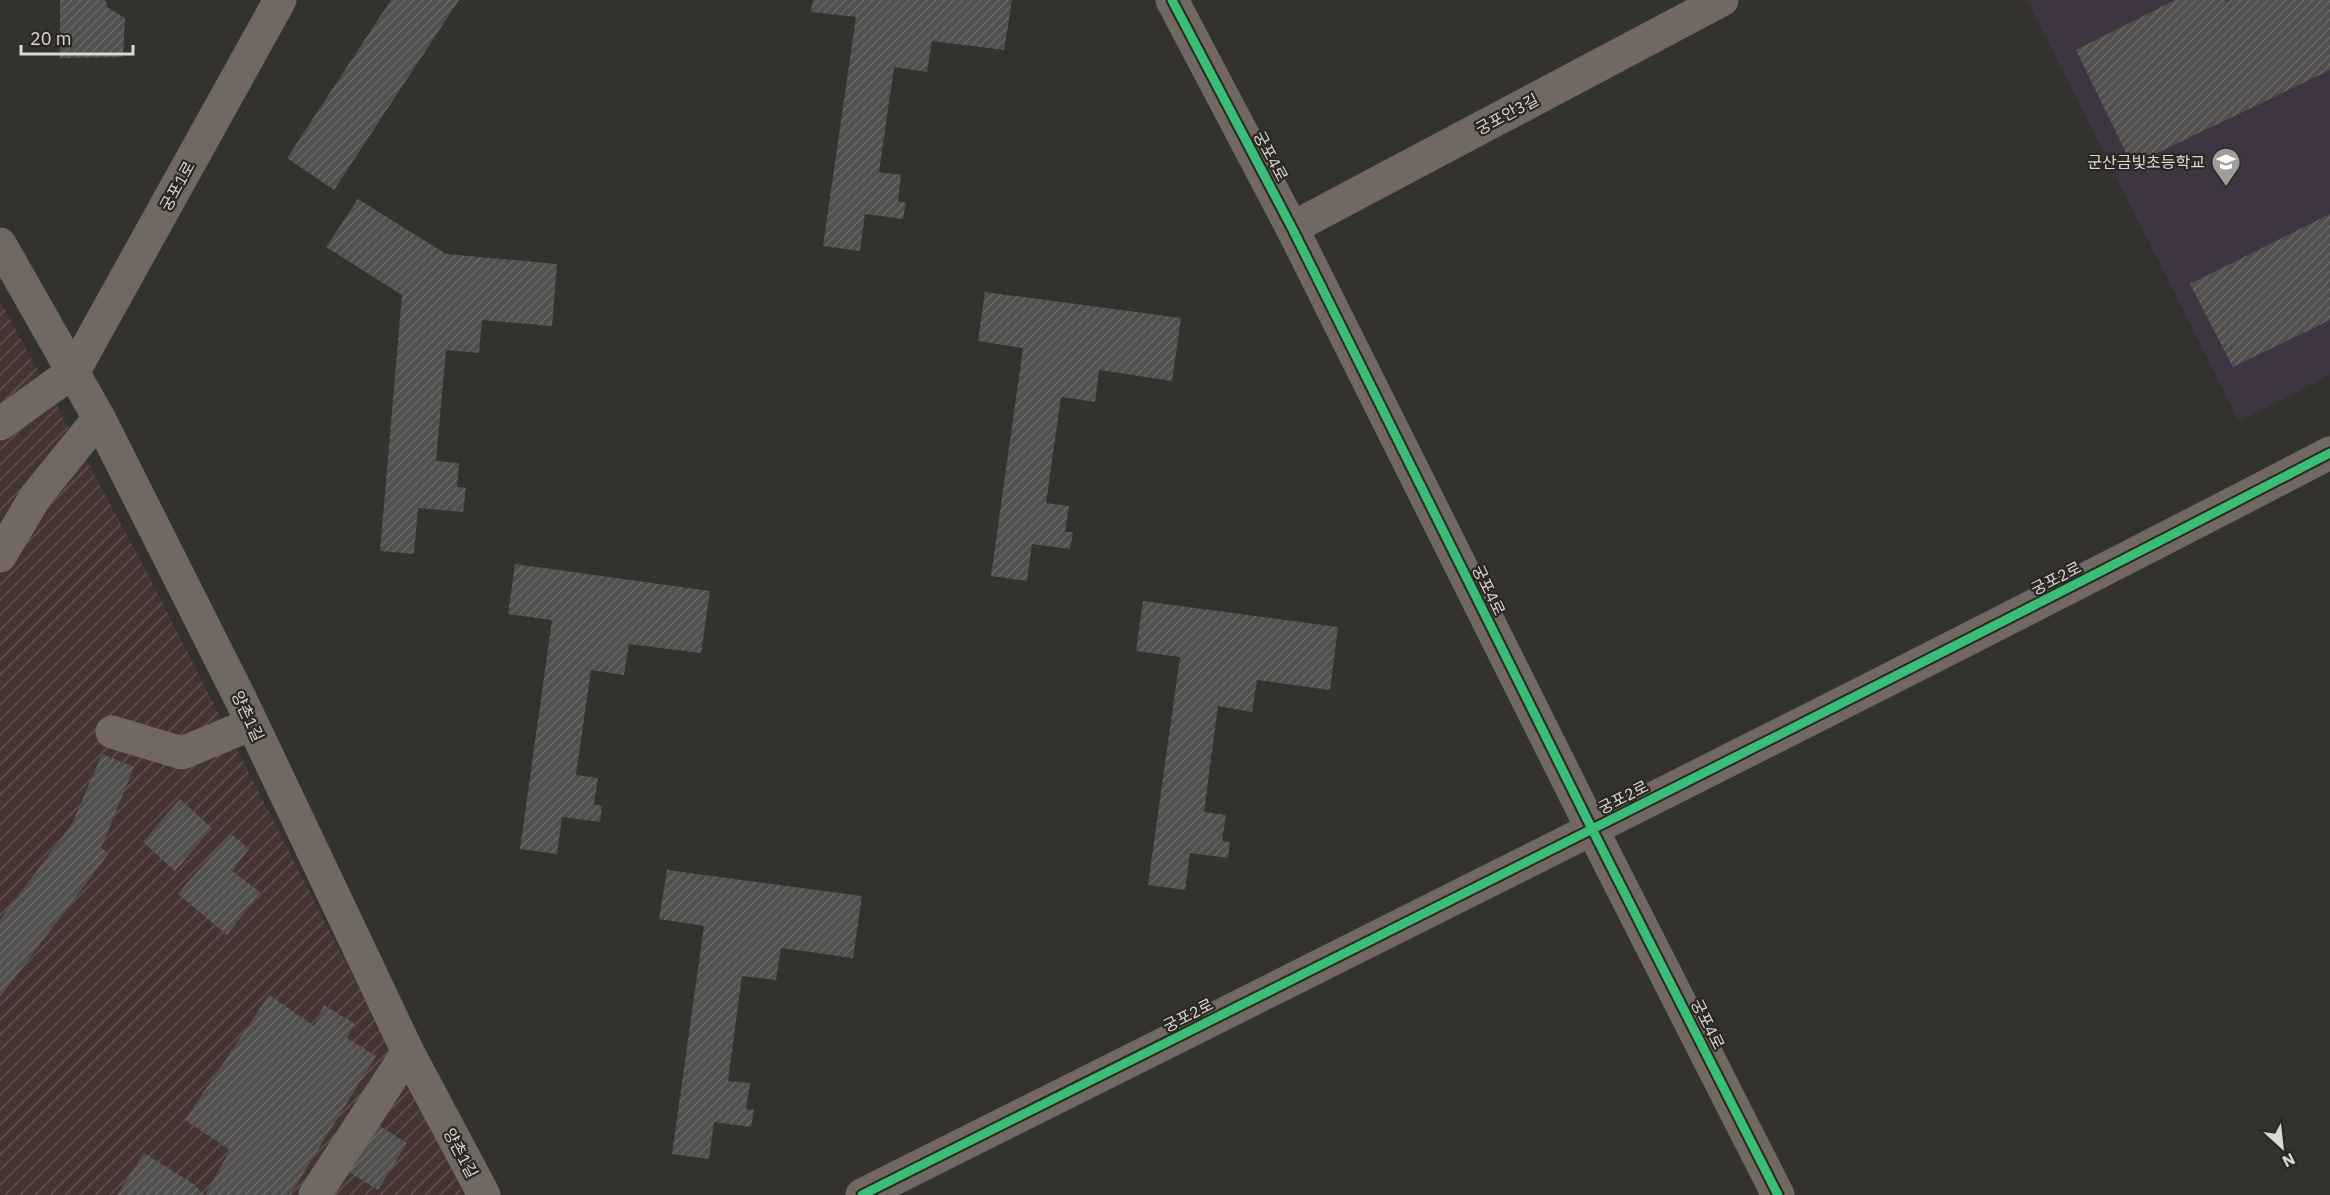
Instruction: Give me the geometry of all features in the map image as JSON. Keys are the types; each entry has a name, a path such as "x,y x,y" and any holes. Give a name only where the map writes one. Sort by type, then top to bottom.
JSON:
{"street":[{"name":"궁포1로","path":"74,371 280,0"},
{"name":"궁포4로","path":"1172,0 1292,228 1592,829 1778,1195"},
{"name":"궁포안3길","path":"1292,228 1722,0"},
{"name":"양촌1길","path":"0,243 99,418 252,724 408,1052 484,1195"},
{"path":"0,424 74,371"},
{"path":"0,556 36,496 99,418"},
{"name":"궁포2로","path":"862,1195 1592,829 2330,453"},
{"path":"112,732 182,753 252,724"},
{"path":"315,1195 408,1052"}],"shaded area":[{"name":"군산금빛초등학교","path":"2027,0 2330,0 2330,375 2239,421"},
{"path":"0,301 143,565 464,1195 0,1195"}],"building":[{"path":"60,0 105,0 108,8 125,18 123,57 60,58"},
{"path":"391,0 459,0 334,190 287,158"},
{"path":"813,0 1012,0 1004,50 932,41 927,72 894,67 879,172 901,175 898,201 906,203 903,219 865,214 860,251 823,246 856,17 811,12"},
{"path":"2175,0 2225,0 2226,2 2230,0 2330,0 2330,70 2132,165 2076,50"},
{"path":"358,199 446,254 557,264 552,326 482,320 479,353 446,350 436,461 459,463 457,487 466,488 463,512 418,508 414,554 380,551 402,295 326,247"},
{"path":"2330,214 2330,320 2233,367 2190,284"},
{"path":"985,292 1181,318 1172,381 1099,370 1095,402 1061,397 1046,503 1069,506 1065,532 1073,532 1070,549 1032,544 1027,581 991,576 1023,348 978,341"},
{"path":"515,564 710,591 701,653 629,644 624,675 591,670 576,775 598,778 594,804 602,806 600,822 562,817 557,854 520,849 552,620 508,614"},
{"path":"1143,601 1338,627 1330,690 1257,680 1252,712 1218,706 1204,812 1226,815 1222,841 1230,842 1228,858 1190,853 1185,890 1148,885 1180,657 1136,651"},
{"path":"102,754 134,767 101,848 109,853 0,997 0,920 72,824"},
{"path":"180,799 212,828 175,871 143,842"},
{"path":"230,833 249,849 232,871 260,892 227,935 178,894"},
{"path":"667,870 862,896 853,958 781,948 776,980 742,976 728,1081 750,1083 746,1109 754,1110 751,1127 714,1122 709,1159 672,1154 704,926 659,919"},
{"path":"269,995 314,1026 324,1005 355,1024 347,1038 376,1056 290,1195 205,1195 230,1150 185,1120"},
{"path":"378,1125 407,1143 378,1190 349,1172"},
{"path":"144,1153 192,1183 205,1195 117,1195"}],"cycle path":[{"path":"1172,0 1292,228 1592,829 1778,1195"},
{"path":"862,1195 1781,734 2330,453"}],"place":[{"name":"군산금빛초등학교","path":"2226,188"}]}
